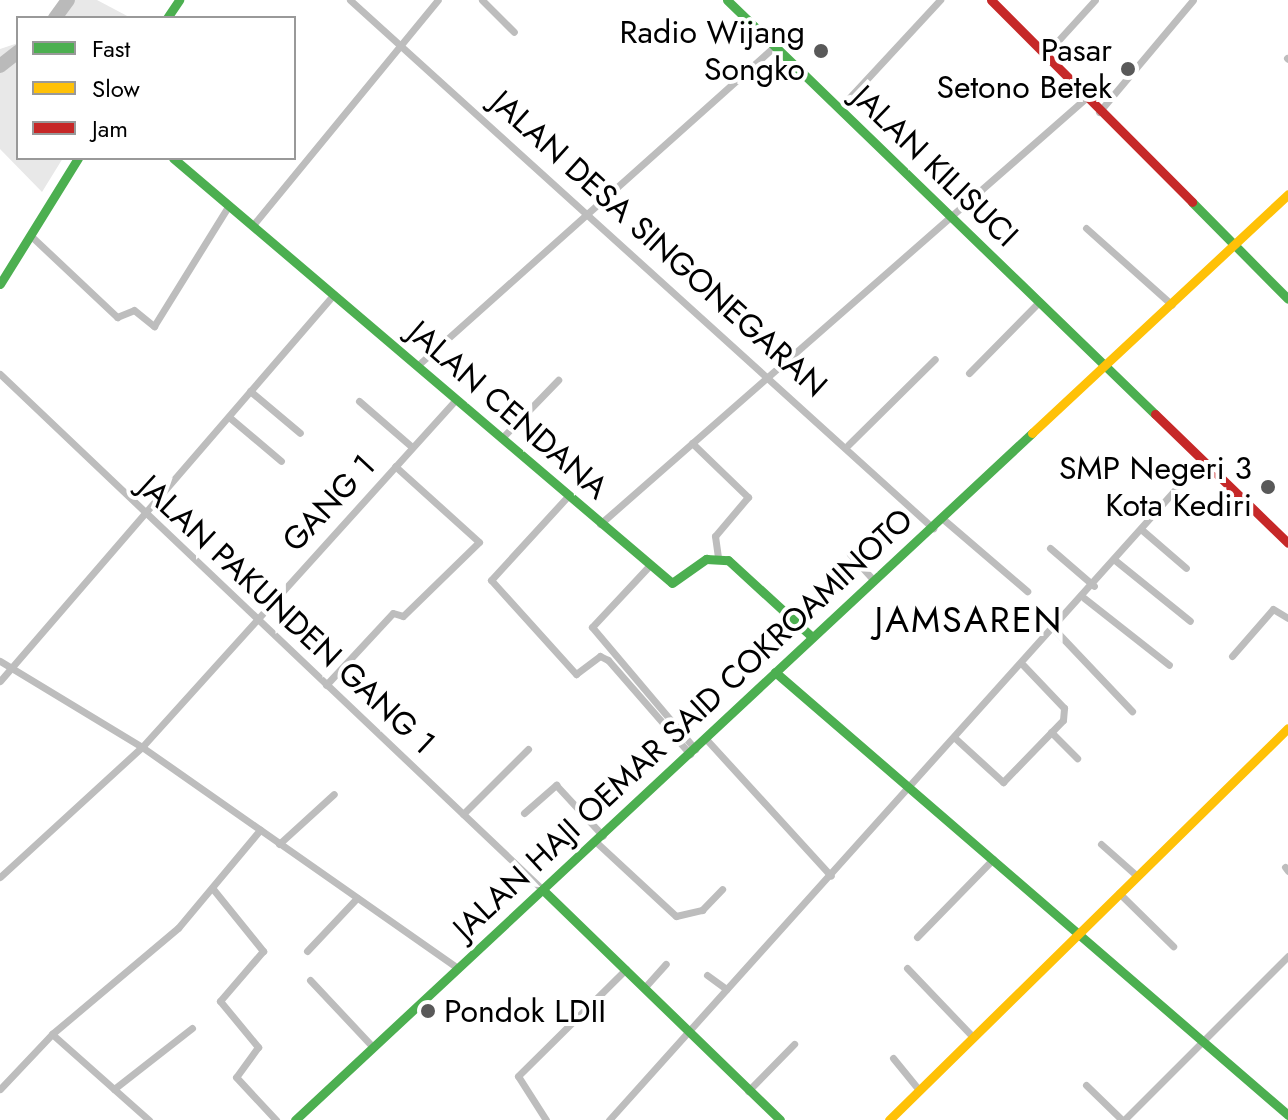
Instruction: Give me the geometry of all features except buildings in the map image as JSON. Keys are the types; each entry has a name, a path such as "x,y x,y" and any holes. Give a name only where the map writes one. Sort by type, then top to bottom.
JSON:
{"street":[{"name":"JALAN DESA SINGONEGARAN","path":"350,0 848,445 933,528"},
{"path":"253,225 438,0"},
{"path":"482,0 514,32"},
{"name":"JALAN KILISUCI","path":"727,0 1287,542"},
{"path":"839,109 940,0"},
{"path":"991,0 1232,247 1288,299"},
{"path":"1045,55 1095,0"},
{"path":"1099,112 1193,0"},
{"path":"417,366 586,211 775,46"},
{"path":"600,524 1086,98"},
{"path":"0,284 77,160"},
{"name":"JALAN CENDANA","path":"175,160 600,524 677,585 700,562 718,558"},
{"name":"JALAN HAJI OEMAR SAID COKROAMINOTO","path":"295,1120 600,839 812,637 1107,368 1288,194"},
{"path":"30,235 117,317 134,310 154,326 229,205"},
{"path":"1086,228 1172,305"},
{"path":"0,681 334,294"},
{"path":"969,373 1039,302"},
{"path":"848,445 935,359"},
{"name":"JALAN PAKUNDEN GANG 1","path":"0,374 543,890"},
{"path":"502,438 558,380"},
{"path":"250,391 300,433"},
{"name":"GANG 1","path":"0,877 142,747 254,618 456,399"},
{"path":"359,401 412,447"},
{"path":"229,417 281,461"},
{"path":"692,443 748,497 715,536 718,558 744,570 812,637"},
{"path":"609,1120 1084,598 1201,461"},
{"path":"326,685 393,613 403,616 479,542 395,466"},
{"path":"568,496 491,580 578,676 600,656 608,660 693,752"},
{"path":"943,519 1027,591"},
{"path":"1142,530 1186,568"},
{"path":"1050,548 1094,586"},
{"path":"850,554 874,581"},
{"path":"1116,561 1190,621"},
{"path":"650,565 592,627 693,752"},
{"path":"1084,598 1169,665"},
{"path":"1232,656 1273,609 1288,618"},
{"path":"1055,630 1132,711"},
{"path":"0,661 14,666 142,747 458,968"},
{"path":"956,739 1000,782 1051,732 1064,708 1023,665"},
{"path":"775,672 995,857 1288,1115"},
{"path":"889,1120 1288,728"},
{"path":"1051,732 1077,758"},
{"path":"706,739 831,876"},
{"path":"463,814 528,749"},
{"path":"524,813 556,785 600,839 676,916 702,910 722,889"},
{"path":"279,844 334,794"},
{"path":"0,1089 52,1034 155,950 213,889 260,830"},
{"path":"1101,844 1137,876"},
{"path":"917,937 995,857"},
{"path":"213,889 263,951 220,1001 258,1047 236,1077 276,1120"},
{"path":"543,890 780,1120"},
{"path":"1119,893 1173,946"},
{"path":"307,951 357,898"},
{"path":"1086,1085 1123,1120 1288,956"},
{"path":"645,987 666,964"},
{"path":"907,968 973,1037"},
{"path":"546,1120 518,1076 626,969"},
{"path":"707,975 726,989"},
{"path":"310,980 373,1047"},
{"path":"114,1089 192,1028"},
{"path":"52,1034 149,1120"},
{"path":"748,1091 794,1044"},
{"path":"893,1058 919,1090"}],"shaded area":[{"path":"62,0 97,0 127,16 48,16"},
{"path":"16,44 16,160 62,160 42,192 0,149 0,49"}],"waterway":[{"path":"56,16 68,0"},
{"path":"0,66 16,54"}],"traffic: fast":[{"path":"168,16 179,0"},
{"path":"727,0 1155,414"},
{"path":"0,284 77,160"},
{"path":"175,160 672,583 706,559 728,560 812,637"},
{"path":"1192,202 1288,299"},
{"path":"295,1120 1032,433"},
{"path":"775,672 1288,1115"},
{"path":"543,890 780,1120"}],"traffic: slow":[{"path":"1032,433 1288,194"},
{"path":"889,1120 1288,728"}],"traffic: jam":[{"path":"991,0 1192,202"},
{"path":"1155,414 1288,543"}],"place":[{"name":"Radio Wijang Songko","path":"821,51"},
{"name":"Pasar Setono Betek","path":"1128,69"},
{"name":"SMP Negeri 3 Kota Kediri","path":"1268,487"},
{"name":"Pondok LDII","path":"428,1011"}],"district":[{"name":"JAMSAREN","path":"969,620"}]}
